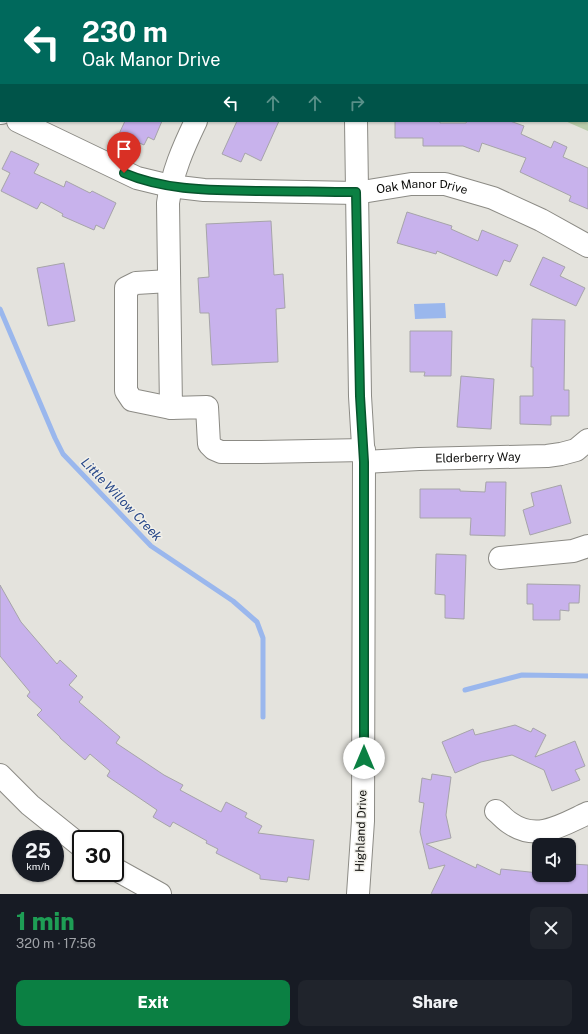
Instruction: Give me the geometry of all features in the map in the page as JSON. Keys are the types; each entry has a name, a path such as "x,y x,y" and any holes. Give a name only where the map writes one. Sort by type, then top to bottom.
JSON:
{"street":[{"name":"Oak Manor Drive","path":"20,122 137,178 170,186 204,190 356,192 411,184 445,184 493,198 541,220 588,246"},
{"path":"169,281 136,283 126,288 126,391 132,400 171,408 168,203 170,186 178,161 196,122"},
{"name":"Highland Drive","path":"356,122 360,396 364,456 363,821 358,894"},
{"name":"Elderberry Way","path":"171,408 207,407 209,444 214,449 221,452 364,456 554,455 576,450 588,440"},
{"path":"500,558 573,551 588,546"},
{"path":"0,775 30,806 72,839"},
{"path":"496,811 510,823 525,831 544,832 588,814"},
{"path":"124,874 160,894"}],"green space":[{"path":"567,122 588,122 588,131"}],"water":[{"path":"445,303 446,318 415,319 414,304"}],"building":[{"path":"125,122 162,122 154,140 148,137 144,145 119,134"},
{"path":"237,122 279,122 261,161 245,153 241,162 222,154"},
{"path":"395,122 513,122 524,126 521,134 551,148 554,141 567,147 563,157 588,168 588,209 569,201 571,196 520,172 526,158 482,143 479,152 463,146 423,146 423,138 395,138"},
{"path":"11,151 39,164 34,173 64,187 66,181 90,193 92,191 116,203 104,229 96,225 94,230 62,216 63,214 41,202 37,209 1,191 10,173 2,169"},
{"path":"407,212 452,226 451,229 478,241 482,230 518,245 510,262 504,260 497,276 437,251 436,254 397,243"},
{"path":"271,221 274,275 283,274 285,308 276,309 278,362 212,365 209,313 200,313 198,278 209,277 206,224"},
{"path":"543,257 565,267 560,276 585,288 576,306 530,285"},
{"path":"64,263 75,321 48,326 37,268"},
{"path":"532,319 565,320 564,390 569,390 569,416 551,416 551,425 520,424 520,396 533,396 533,367 531,367"},
{"path":"410,331 452,331 451,376 424,376 425,372 410,372"},
{"path":"461,376 494,379 491,429 457,427"},
{"path":"486,482 506,482 505,536 470,535 471,518 420,518 420,489 460,489 460,491 485,492"},
{"path":"561,485 571,523 530,535 523,510 534,506 531,493"},
{"path":"436,554 466,555 464,619 445,618 445,595 435,594"},
{"path":"527,584 580,585 579,603 569,603 569,611 560,610 560,620 533,620 533,604 527,604"},
{"path":"0,585 21,622 57,664 60,660 77,676 69,685 83,697 79,702 120,737 116,743 164,775 183,785 180,790 221,812 226,802 247,813 245,817 262,826 258,833 314,840 309,880 288,877 287,882 260,879 260,875 216,853 218,849 206,843 207,841 173,822 170,827 153,817 157,810 107,776 110,771 90,754 85,760 60,738 37,715 42,710 27,696 30,692 0,656"},
{"path":"515,725 531,732 533,728 546,735 535,757 575,741 585,766 575,770 580,780 552,791 544,770 512,755 481,762 455,773 442,742 473,729 475,735"},
{"path":"432,774 451,777 446,815 451,838 426,844 476,868 477,864 500,875 501,869 532,872 532,882 576,882 576,864 588,865 588,894 431,894 445,865 429,869 420,832 424,803 419,802 422,778 431,780"}],"waterway":[{"name":"Little Willow Creek","path":"0,309 63,454 151,546 233,601 257,622 263,638 263,717"},
{"name":"Little Willow Creek","path":"465,690 522,675 588,676"}],"route":[{"path":"124,173 137,178 170,186 204,190 356,192 360,396 364,462 364,758"}]}
